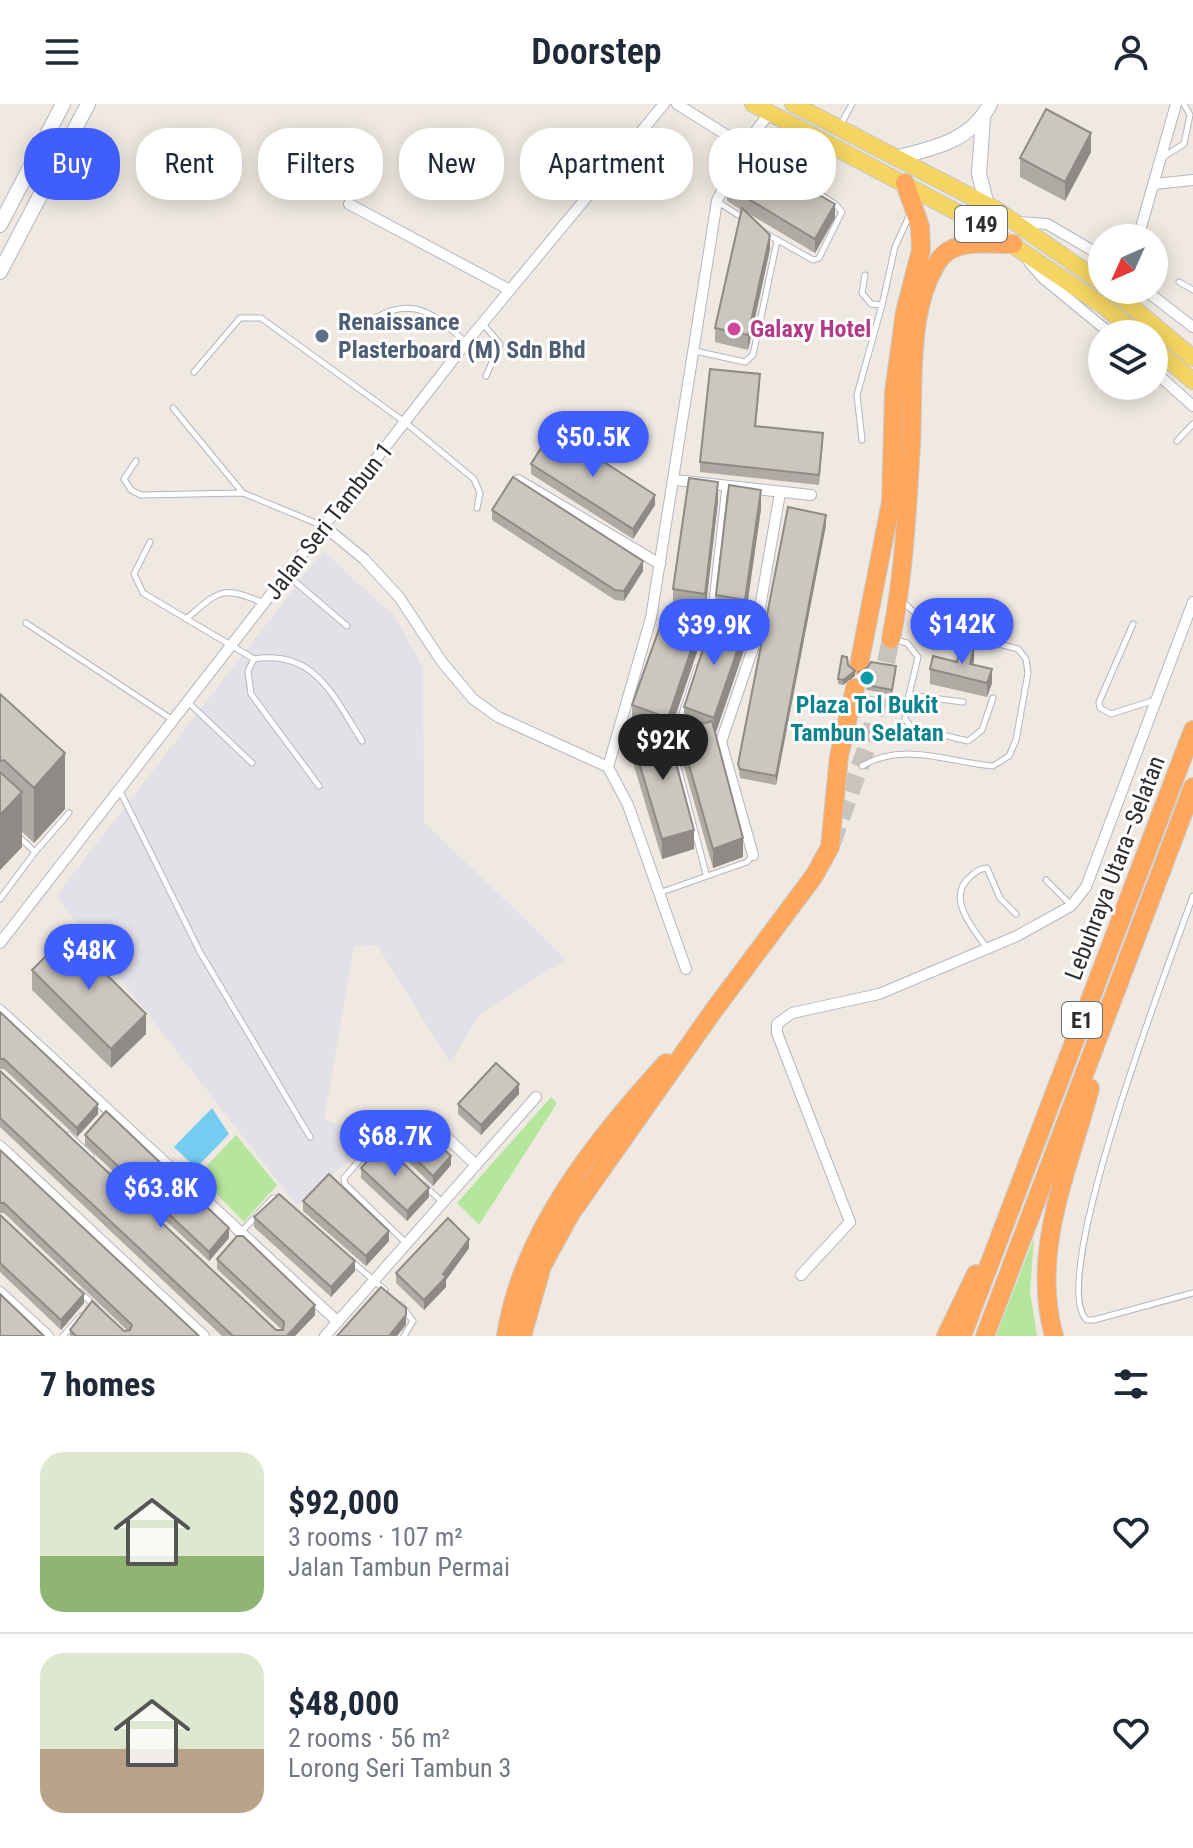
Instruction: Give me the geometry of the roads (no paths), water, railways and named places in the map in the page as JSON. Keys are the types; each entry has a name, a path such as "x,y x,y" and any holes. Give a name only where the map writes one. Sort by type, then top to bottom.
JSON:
{"highway":[{"path":"859,665 891,502 894,392 921,250 914,204 905,183"},
{"path":"891,639 899,598 918,313 939,261 946,253 970,244 1013,244"},
{"path":"522,1336 542,1266 571,1213 714,1010 808,886 830,847 839,756 855,688"},
{"name":"Lebuhraya Utara–Selatan","path":"962,1336 1193,730"},
{"name":"Lebuhraya Utara–Selatan","path":"985,1336 1193,787"},
{"path":"506,1336 515,1294 556,1205 633,1099 714,1010"},
{"path":"1054,1336 1046,1303 1047,1245 1105,1019"},
{"path":"946,1336 979,1267 1004,1229"}],"main road":[{"path":"0,225 63,104"},
{"path":"0,272 88,104"},
{"name":"149","path":"753,104 905,183 1013,244 1119,320"},
{"name":"149","path":"793,104 899,157 1017,222 1088,273"},
{"path":"899,157 955,140 987,111"},
{"path":"987,111 979,174 987,205"},
{"path":"1129,304 1193,358"},
{"path":"1168,360 1193,381"}],"street":[{"name":"Jalan Seri Tambun 1","path":"0,943 466,343 664,104"},
{"path":"677,104 715,128"},
{"path":"1142,224 1176,104"},
{"path":"758,128 769,114"},
{"path":"1154,184 1193,180"},
{"path":"608,767 651,618 717,201"},
{"path":"349,204 510,290"},
{"path":"1017,222 1047,224 1088,248"},
{"path":"1013,244 1043,278 1094,320"},
{"path":"1163,304 1193,327"},
{"path":"1168,384 1193,406"},
{"path":"518,480 660,564"},
{"path":"675,480 811,495"},
{"path":"753,855 721,742 755,637 780,493"},
{"path":"324,526 364,559 399,597 442,662 473,699 498,717 608,767 628,805 656,894 686,969"},
{"path":"801,1275 850,1222 777,1024 792,1013 879,994 1038,927 1071,906 1086,887 1193,602"},
{"path":"0,1010 338,1322"},
{"path":"325,1336 536,1097"},
{"path":"426,1118 476,1165"},
{"path":"0,1146 204,1336"},
{"path":"0,1292 48,1336"}],"lane":[{"path":"838,129 852,104"},
{"path":"1161,157 1184,144 1190,115 1184,104"},
{"path":"717,201 804,258 819,258 842,212 829,200"},
{"path":"862,440 857,395 895,247 914,204"},
{"path":"695,351 745,362 750,360 778,241"},
{"path":"865,275 862,293 871,304 882,305"},
{"path":"1179,282 1193,290"},
{"path":"375,318 395,307 422,309 445,323 466,343"},
{"path":"194,372 240,318 261,318 406,423 474,479 480,493 477,508"},
{"path":"482,324 500,344 486,376"},
{"path":"173,408 243,493"},
{"path":"1177,441 1193,424"},
{"path":"136,461 124,479 131,490 141,495 243,493 324,526"},
{"path":"703,650 725,486"},
{"path":"150,542 134,574 137,585 154,601 254,659 282,657 310,668 329,690 362,741"},
{"path":"285,573 347,626"},
{"path":"186,619 214,595 226,590 236,590 263,603"},
{"path":"862,766 881,754 898,752 993,766 1009,756 1016,740 1028,673 1026,659 1018,649 928,625 899,598"},
{"path":"651,618 666,621"},
{"path":"26,623 174,721"},
{"path":"1133,624 1099,702 1100,708 1111,714 1155,700"},
{"path":"694,627 724,632"},
{"path":"740,635 755,637"},
{"path":"867,635 907,643 918,657 905,719 912,728 968,741 982,730 993,698"},
{"path":"254,659 248,671 251,694 319,786"},
{"path":"698,664 672,744 706,874"},
{"path":"909,695 963,702"},
{"path":"188,702 252,763"},
{"path":"119,790 200,952 310,1137"},
{"path":"0,899 69,813"},
{"path":"12,831 35,852"},
{"path":"656,894 747,862 753,855"},
{"path":"987,949 959,901 959,890 964,882 980,869 987,868 1000,898 1016,914"},
{"path":"1046,880 1071,906"},
{"path":"1193,896 1099,1173 1078,1283 1079,1310 1087,1320 1094,1320 1193,1293"},
{"path":"99,1122 109,1110"},
{"path":"78,1144 88,1133"},
{"path":"67,1134 100,1165"},
{"path":"394,1157 378,1144 372,1146 344,1178 345,1184 407,1244"},
{"path":"423,1184 443,1203"},
{"path":"233,1242 273,1198 281,1198 292,1208"},
{"path":"340,1250 411,1314 412,1327 404,1336"},
{"path":"69,1282 101,1312"},
{"path":"63,1336 92,1303"}],"water":[{"path":"212,1108 229,1134 196,1168 174,1147"}],"tunnel":[{"path":"832,843 869,741 891,639"}],"place":[{"name":"Galaxy Hotel","path":"734,329"},
{"name":"Renaissance Plasterboard (M) Sdn Bhd","path":"322,336"},
{"name":"Plaza Tol Bukit Tambun Selatan","path":"867,678"}]}
